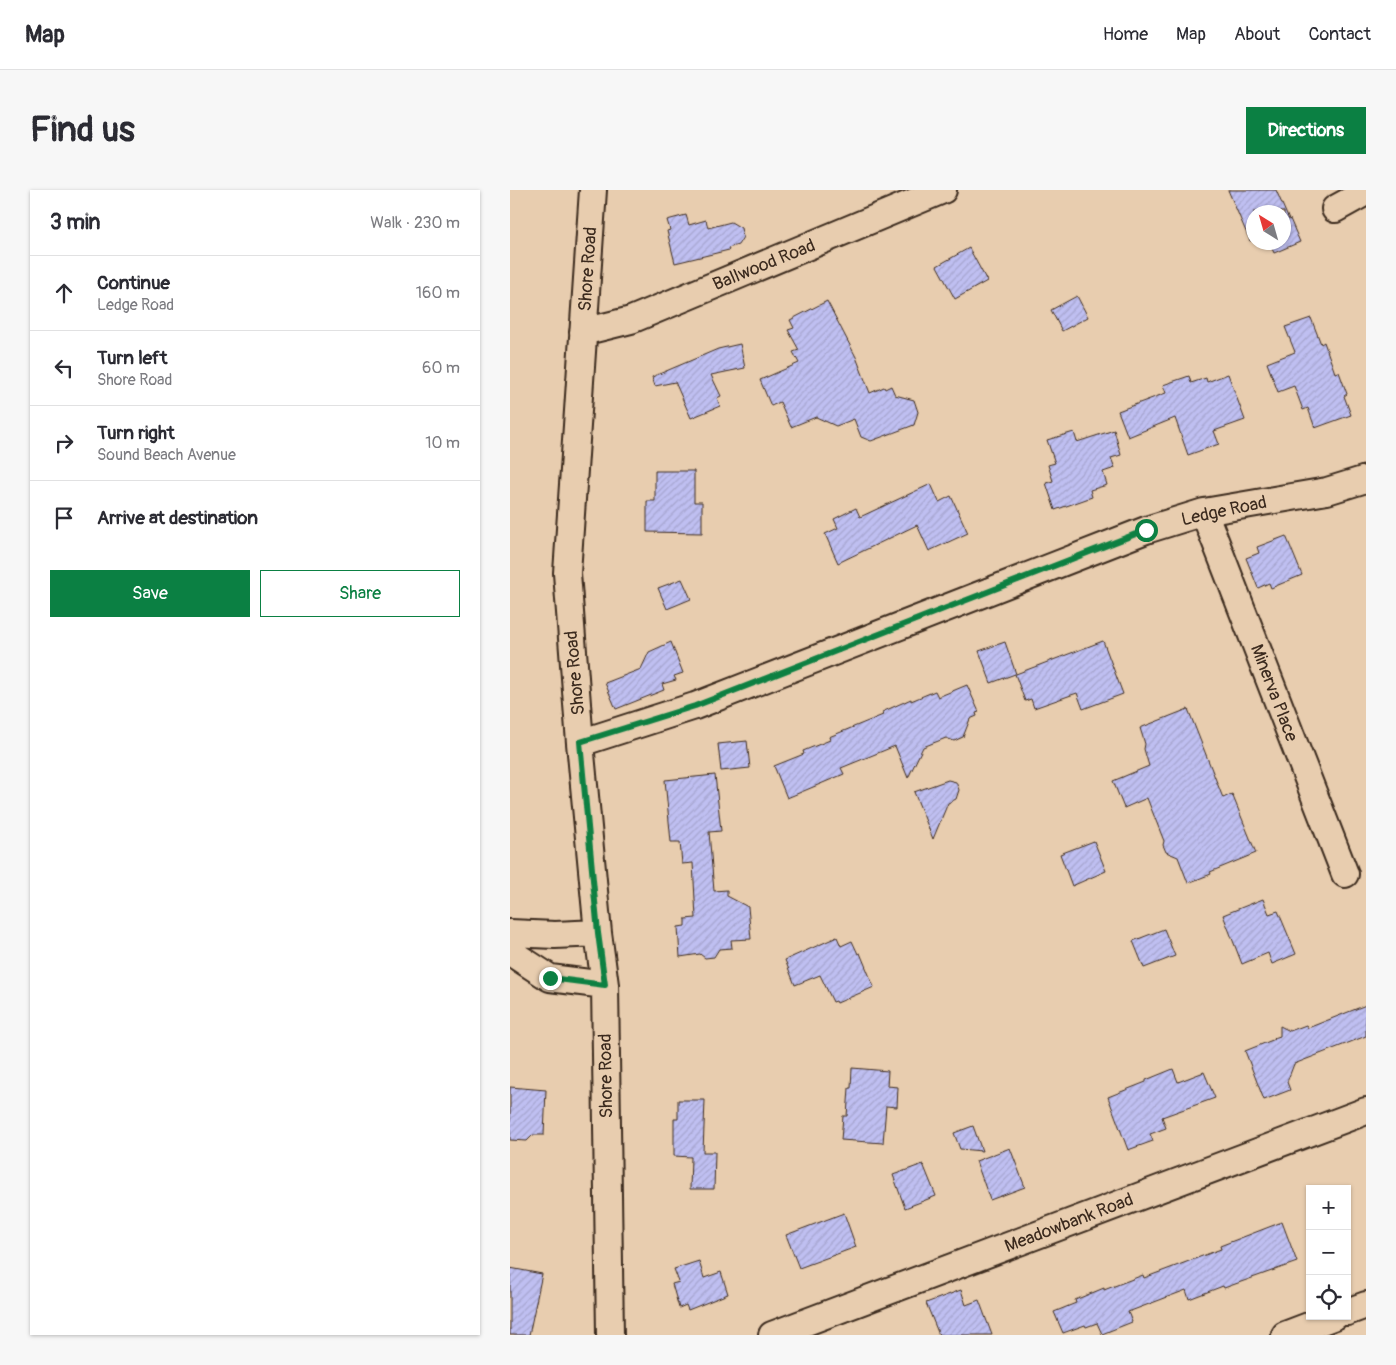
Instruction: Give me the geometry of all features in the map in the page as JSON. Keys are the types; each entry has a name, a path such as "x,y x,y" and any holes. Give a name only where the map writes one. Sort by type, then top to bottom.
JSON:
{"street":[{"name":"Shore Road","path":"594,190 567,573 580,742 598,933 605,985 610,1335"},
{"name":"Ballwood Road","path":"583,332 631,320 942,190"},
{"path":"1335,208 1366,192"},
{"name":"Ledge Road","path":"580,742 695,706 1146,530 1204,512 1327,491 1366,479"},
{"name":"Minerva Place","path":"1204,512 1345,874"},
{"path":"510,933 555,935 598,933"},
{"path":"510,952 550,978 605,985"},
{"name":"Meadowbank Road","path":"772,1335 1366,1111"},
{"path":"1351,1310 1366,1304"},
{"path":"1286,1335 1325,1320"}],"building":[{"path":"1228,190 1276,190 1282,205 1246,205 1246,232"},
{"path":"686,215 689,225 706,220 708,228 731,222 741,228 743,237 738,245 728,248 729,250 675,263 667,231 670,230 667,220"},
{"path":"1291,221 1300,242 1291,246"},
{"path":"969,248 987,281 955,299 937,266"},
{"path":"1077,296 1088,317 1062,331 1051,310"},
{"path":"827,301 856,357 870,393 891,386 895,395 914,400 918,412 914,425 871,441 861,437 854,419 836,426 816,417 791,427 780,402 771,406 760,380 799,363 793,352 799,350 788,330 794,328 790,320"},
{"path":"1311,318 1321,344 1324,342 1335,373 1339,372 1347,394 1344,396 1351,415 1315,428 1308,408 1303,410 1294,386 1278,392 1267,363 1295,352 1285,327"},
{"path":"740,344 745,368 711,375 721,396 717,398 720,406 691,418 675,382 655,386 652,377 718,349"},
{"path":"1228,374 1245,420 1214,431 1219,444 1188,455 1175,418 1128,437 1118,411 1166,393 1163,385 1189,376 1191,383 1206,378 1207,382"},
{"path":"1114,430 1121,455 1111,458 1115,468 1103,472 1107,485 1090,490 1092,497 1055,510 1046,483 1053,481 1048,465 1055,463 1047,440 1074,432 1077,442"},
{"path":"655,471 694,471 694,502 702,502 702,533 647,532 647,501 655,501"},
{"path":"931,484 939,502 951,496 968,533 929,551 917,525 838,563 825,534 838,528 834,519 856,508 860,517"},
{"path":"1286,536 1302,575 1271,588 1269,583 1258,588 1246,558 1259,553 1257,547"},
{"path":"682,579 691,599 667,609 658,588"},
{"path":"1103,641 1123,694 1083,709 1077,693 1034,708 1031,699 1025,701 1015,674 991,683 979,651 1005,642 1016,674"},
{"path":"671,642 683,673 674,676 676,680 662,684 664,690 616,709 605,683 641,669 649,652"},
{"path":"967,685 979,712 976,713 977,716 970,719 963,737 954,741 946,738 923,747 908,778 895,746 841,768 844,774 787,798 774,766 804,754 803,751 830,740 829,737 883,715 882,712 911,699 911,701 935,691 938,697"},
{"path":"1188,709 1223,798 1232,794 1256,853 1188,883 1178,857 1166,852 1163,845 1164,841 1147,798 1124,808 1113,781 1149,766 1140,728"},
{"path":"747,741 750,768 721,771 718,744"},
{"path":"715,775 721,831 709,832 714,891 727,890 727,896 748,907 751,939 731,940 732,948 719,949 714,957 705,958 700,954 680,957 678,927 685,926 685,919 696,918 693,863 682,864 680,842 671,842 665,780"},
{"path":"948,780 956,782 959,790 956,799 948,803 933,839 914,792"},
{"path":"1094,841 1106,871 1072,886 1060,854"},
{"path":"1263,899 1269,914 1278,911 1296,954 1272,964 1268,953 1242,964 1223,915"},
{"path":"1164,929 1175,956 1144,968 1133,941"},
{"path":"837,937 841,946 852,941 858,954 860,953 874,987 837,1003 836,1001 833,1002 820,975 795,985 785,960"},
{"path":"1366,1005 1366,1036 1294,1064 1287,1082 1290,1090 1264,1100 1245,1051 1280,1036 1280,1026 1290,1031 1306,1025 1308,1028"},
{"path":"852,1068 888,1071 887,1086 898,1087 897,1107 886,1106 883,1143 841,1140 843,1116 847,1116"},
{"path":"1173,1069 1178,1082 1204,1072 1215,1098 1162,1117 1166,1128 1150,1134 1153,1141 1128,1150 1108,1097"},
{"path":"510,1087 546,1090 544,1135 533,1135 527,1141 510,1140"},
{"path":"678,1100 705,1100 703,1152 715,1152 714,1189 690,1189 691,1157 674,1156 674,1119 678,1119"},
{"path":"973,1126 982,1151 960,1149 954,1133"},
{"path":"1010,1148 1025,1187 990,1200 976,1161"},
{"path":"923,1164 936,1196 905,1208 893,1175"},
{"path":"844,1213 856,1247 799,1268 786,1235"},
{"path":"1282,1222 1297,1262 1189,1299 1186,1290 1128,1312 1132,1322 1102,1334 1097,1323 1063,1333 1054,1312 1076,1303 1075,1300 1143,1275 1144,1278 1221,1249 1220,1246"},
{"path":"699,1261 704,1278 721,1272 728,1294 688,1310 686,1305 679,1308 672,1284 679,1282 674,1269"},
{"path":"510,1268 542,1274 529,1335 510,1335"},
{"path":"961,1290 966,1305 979,1300 992,1335 939,1335 926,1303"}],"route":[{"path":"550,978 605,985 598,933 580,742 695,706 1146,530"}]}
